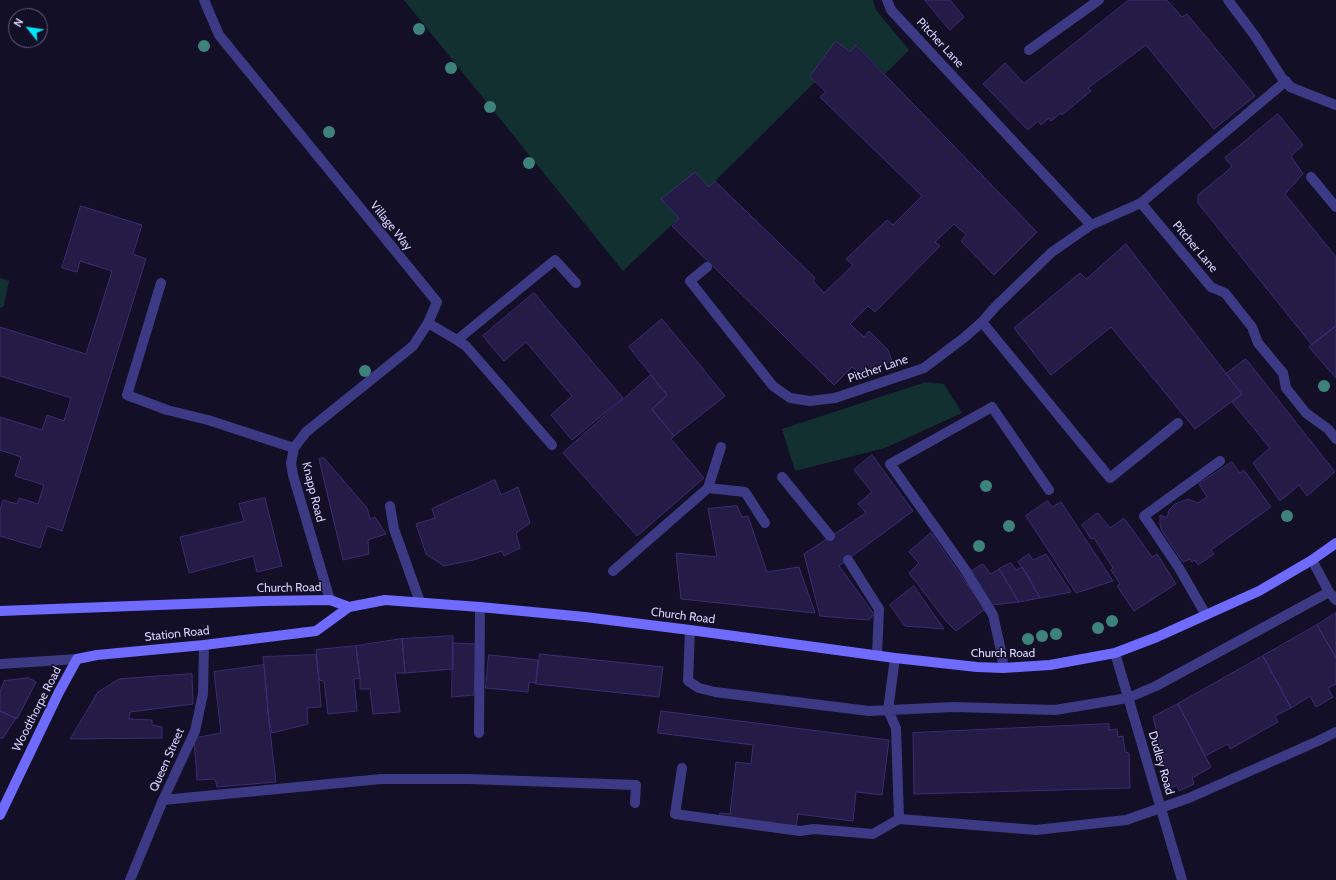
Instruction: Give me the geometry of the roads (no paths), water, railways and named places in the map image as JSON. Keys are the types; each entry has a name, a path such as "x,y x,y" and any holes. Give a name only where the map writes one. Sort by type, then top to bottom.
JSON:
{"main road":[{"name":"Church Road","path":"0,611 330,600 349,607 385,600 585,617 895,658 977,667 1003,668 1050,665 1115,653 1157,637 1259,591 1312,560 1336,543"},
{"name":"Station Road","path":"77,660 97,654 204,645 316,631 349,607"},
{"name":"Woodthorpe Road","path":"0,815 59,692 77,660"}],"street":[{"name":"Village Way","path":"204,0 218,35 437,302 428,323 413,346 306,432 294,448"},
{"name":"Pitcher Lane","path":"887,0 891,10 1091,225"},
{"path":"1030,50 1099,0"},
{"path":"1228,0 1256,36 1288,84 1336,105"},
{"path":"1141,203 1288,84"},
{"path":"1311,177 1336,207"},
{"name":"Pitcher Lane","path":"707,267 690,281 773,386 790,398 810,401 835,398 924,368 982,322 995,307 1052,252 1091,225 1141,203 1211,287 1225,293 1252,327 1258,343 1283,373 1286,388 1306,413 1328,429 1336,439"},
{"path":"457,340 555,260 576,283"},
{"name":"Knapp Road","path":"161,283 127,395 167,410 208,420 294,448 291,463 293,475 330,600"},
{"path":"982,322 1110,478 1178,423"},
{"path":"428,323 466,346 552,445"},
{"path":"1003,668 1002,655 993,615 964,568 890,464 992,407 1048,490"},
{"path":"613,571 708,488 721,447"},
{"path":"1206,615 1179,568 1144,516 1220,461"},
{"path":"782,477 830,536"},
{"path":"708,488 745,492 765,523"},
{"path":"390,506 394,529 420,602"},
{"path":"848,560 879,609 877,655"},
{"path":"690,630 688,681 698,688 715,692 869,711 954,707 1055,710 1128,698 1156,686 1333,596 1312,560"},
{"path":"479,733 480,607"},
{"name":"Queen Street","path":"130,880 163,800 195,731 203,694 204,645"},
{"name":"Dudley Road","path":"1115,653 1182,880"},
{"path":"895,658 888,710 896,728 899,819"},
{"name":"Station Road","path":"0,664 77,660"},
{"path":"682,768 675,814 800,831 814,829 873,834 899,819 1036,830 1126,820 1189,798 1318,742 1336,732"},
{"path":"163,800 380,779 468,779 636,785 635,803"}]}
